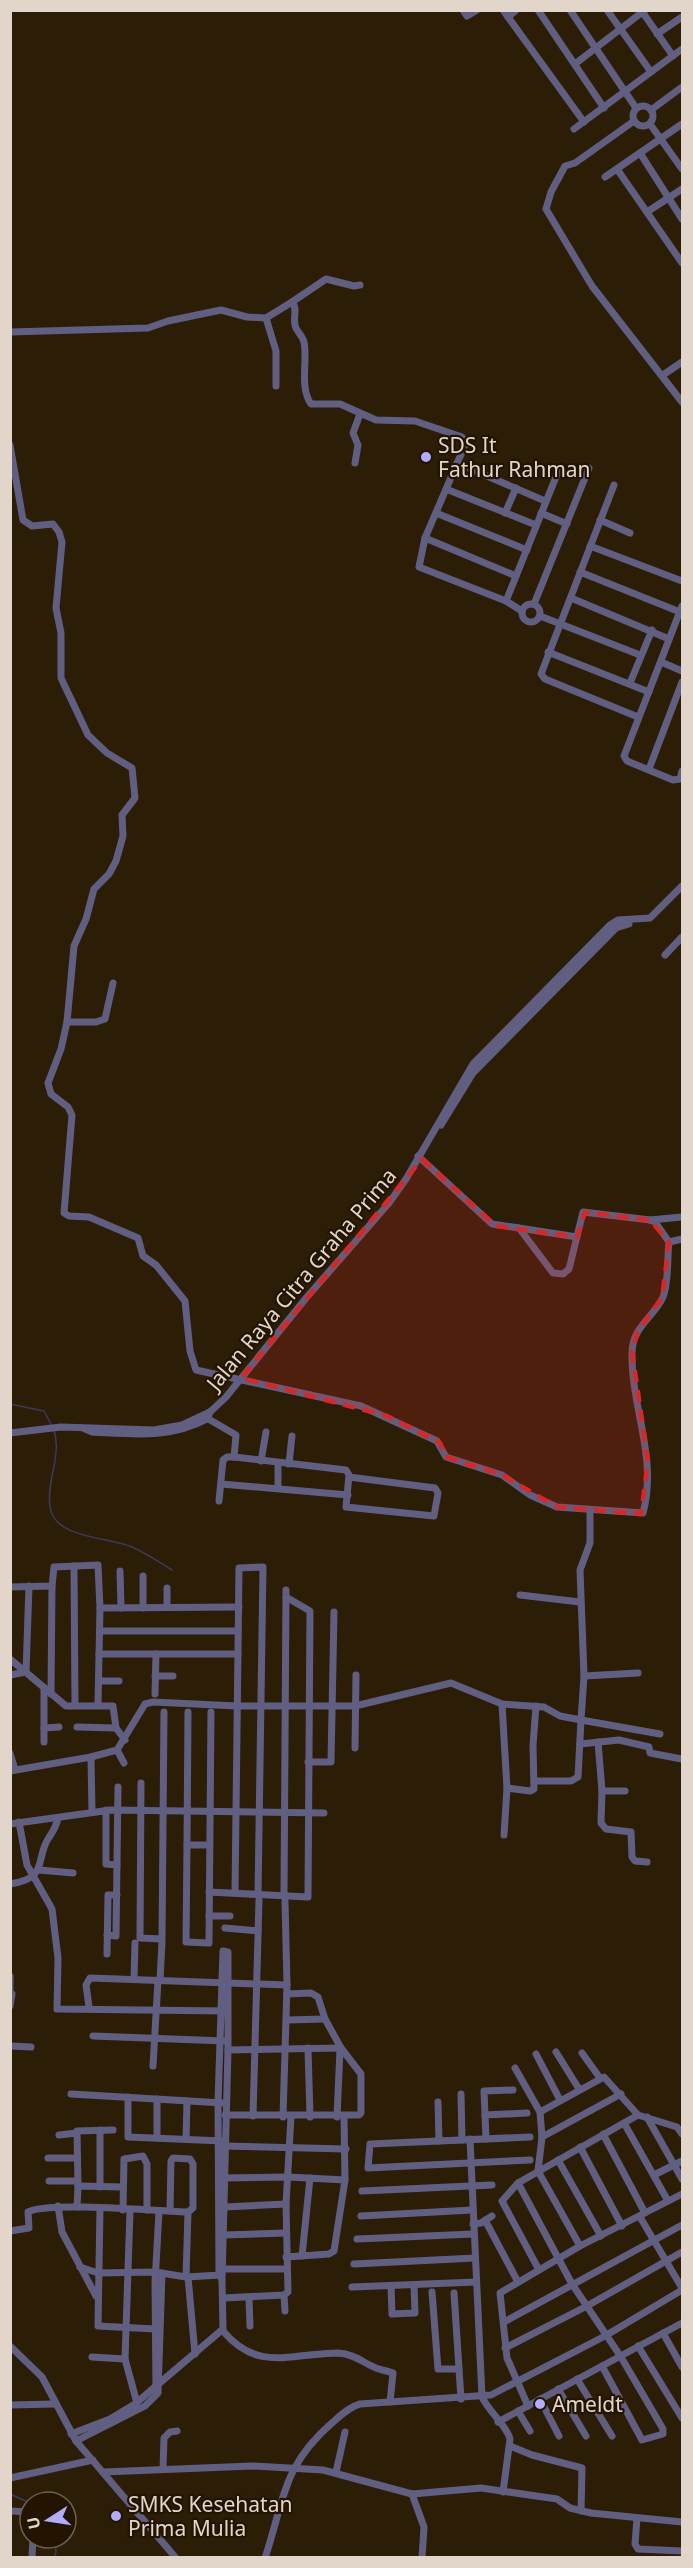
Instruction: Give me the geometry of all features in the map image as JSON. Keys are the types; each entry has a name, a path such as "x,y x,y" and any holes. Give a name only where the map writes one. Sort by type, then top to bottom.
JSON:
{"street":[{"path":"463,10 467,16 477,10"},
{"path":"516,10 505,14 584,122"},
{"path":"538,10 604,108"},
{"path":"570,10 636,108"},
{"path":"607,10 651,72"},
{"path":"575,64 642,11 673,56"},
{"path":"657,34 682,17"},
{"path":"574,129 627,92 682,49"},
{"path":"651,110 682,87"},
{"path":"636,108 647,106 651,110 653,115 650,124"},
{"path":"634,122 633,114 636,108"},
{"path":"634,122 638,125 650,124"},
{"path":"634,122 575,163 566,166 550,192 546,208 592,286 682,402"},
{"path":"650,124 682,169"},
{"path":"605,177 682,124"},
{"path":"640,153 682,219"},
{"path":"617,169 682,261"},
{"path":"647,212 682,189"},
{"path":"10,332 148,328 168,321 221,310 247,317 266,318 326,279 354,286 360,285"},
{"path":"292,302 296,307 295,326 303,340 302,364 309,400 315,405 340,405 376,420 415,422 462,437 465,445 425,538 419,567 506,602 522,611 526,621 532,622 540,616"},
{"path":"266,318 276,351 276,386"},
{"path":"663,375 682,362"},
{"path":"355,463 358,445 353,433 360,414"},
{"path":"10,445 14,486 25,523 32,526 53,524 61,537 56,615 61,633 60,669 69,698 88,735 107,753 132,768 134,776 135,798 122,815 123,836 116,861 109,874 94,889 86,920 74,946 67,1022 61,1049 48,1083 51,1094 68,1107 72,1115 64,1213 88,1217 138,1238 143,1256 156,1266 185,1301 190,1351 195,1370 241,1378 362,1406 437,1441 443,1454 448,1458 502,1475 531,1496 557,1507 641,1514 644,1511 648,1461 643,1422 635,1391 632,1350 638,1331 662,1298 669,1242 655,1222 650,1220"},
{"path":"457,463 546,501"},
{"path":"506,602 560,467"},
{"path":"534,604 589,468"},
{"path":"614,485 541,674 545,680 638,717"},
{"path":"505,513 516,488"},
{"path":"446,489 536,525"},
{"path":"436,513 527,550"},
{"path":"541,513 567,524"},
{"path":"600,520 630,533"},
{"path":"425,538 516,576"},
{"path":"590,546 682,581"},
{"path":"580,572 681,609 624,758 674,781 680,779 682,771"},
{"path":"571,598 669,639"},
{"path":"522,611 524,606 534,604"},
{"path":"534,604 538,607 540,616"},
{"path":"540,616 640,655"},
{"path":"630,683 652,630"},
{"path":"548,652 649,692"},
{"path":"661,662 682,671"},
{"path":"649,769 682,682"},
{"name":"Jalan Raya Citra Graha Prima","path":"632,923 651,918 682,886"},
{"name":"Jalan Raya Citra Graha Prima","path":"12,1431 61,1427 154,1430 182,1425 207,1415 241,1378 388,1203 420,1157 462,1084 616,928 621,924 653,921 682,892"},
{"path":"665,955 682,937"},
{"path":"67,1022 96,1022 105,1019 108,1015 113,983"},
{"path":"420,1157 492,1224 577,1237"},
{"path":"519,1228 550,1269 558,1275 569,1269 583,1212 650,1220 682,1217"},
{"path":"669,1242 682,1239"},
{"path":"207,1415 236,1436 234,1457"},
{"path":"261,1461 266,1432"},
{"path":"289,1464 292,1436"},
{"path":"219,1501 223,1460 227,1456 346,1470 349,1478 346,1507 434,1516 438,1493 435,1488 349,1478"},
{"path":"278,1462 278,1488"},
{"path":"220,1484 348,1494"},
{"path":"534,1781 571,1781 576,1779 579,1771 584,1676 580,1565 590,1544 590,1511"},
{"path":"51,1694 54,1567 98,1565 100,1608 98,1704"},
{"path":"74,1566 75,1705"},
{"path":"235,1893 239,1568 263,1567 253,2116"},
{"path":"120,1571 121,1608"},
{"path":"143,1576 143,1608"},
{"path":"10,1587 52,1586"},
{"path":"26,1672 29,1587"},
{"path":"167,1588 167,1608"},
{"path":"210,1892 284,1899 308,1897 310,1609 286,1594 284,1899 287,1985 287,2117 291,2148 286,2204 288,2289 284,2295 285,2311"},
{"path":"520,1595 580,1602"},
{"path":"100,1608 239,1607"},
{"path":"308,1762 331,1762 334,1612"},
{"path":"100,1631 238,1631"},
{"path":"99,1654 238,1654"},
{"path":"154,1694 156,1654"},
{"path":"10,1659 66,1706 98,1704 114,1707 116,1728 125,1740"},
{"path":"10,1675 26,1672"},
{"path":"584,1676 638,1673"},
{"path":"355,1748 356,1675"},
{"path":"155,1676 173,1676"},
{"path":"99,1681 119,1681"},
{"path":"10,1753 13,1770 91,1757 117,1750 145,1704 355,1707 451,1683 502,1704 536,1706 560,1716 660,1734"},
{"path":"44,1688 44,1742"},
{"path":"44,1703 62,1703"},
{"path":"502,1704 507,1788 504,1835"},
{"path":"507,1788 532,1791 536,1706"},
{"path":"141,1783 140,1938 162,1939 165,1810 164,1712"},
{"path":"188,1712 186,1942 209,1943 211,1712"},
{"path":"44,1728 59,1727"},
{"path":"77,1727 116,1728"},
{"path":"580,1744 626,1740 649,1748 650,1753 655,1755 682,1759"},
{"path":"598,1742 602,1825 606,1829 631,1832 632,1857 635,1861 646,1862"},
{"path":"117,1750 124,1763"},
{"path":"91,1757 92,1812"},
{"path":"107,1954 107,1935 116,1936 118,1787"},
{"path":"602,1791 625,1791"},
{"path":"106,1810 106,1864 117,1864"},
{"path":"10,1824 106,1810 324,1813"},
{"path":"10,1884 39,1870 48,1839 54,1832 58,1818"},
{"path":"19,1822 27,1865 52,1909 58,1959 57,2009 89,2007 224,2011"},
{"path":"187,1845 210,1845"},
{"path":"39,1870 74,1873"},
{"path":"209,1916 230,1916"},
{"path":"225,1928 258,1931"},
{"path":"153,2066 162,1942"},
{"path":"134,1979 135,1943"},
{"path":"10,1976 10,2006"},
{"path":"89,2007 86,1986 90,1978 287,1985"},
{"path":"224,1982 226,2044 222,2102 223,2331 236,2346 247,2353 280,2359 337,2353 357,2356 374,2368 393,2373 390,2402"},
{"path":"225,2115 340,2117 361,2113 362,2079 358,2068 340,2048 315,1994 287,1994"},
{"path":"286,2020 325,2019"},
{"path":"93,2036 154,2038 226,2044 255,2049 340,2048"},
{"path":"10,2046 31,2047"},
{"path":"308,2048 310,2117"},
{"path":"286,2257 329,2254 334,2251 345,2180 346,2149 340,2117 340,2048"},
{"path":"556,2052 579,2089"},
{"path":"582,2053 600,2078"},
{"path":"536,2054 560,2100"},
{"path":"515,2068 540,2112 542,2137 538,2171 579,2247"},
{"path":"540,2112 600,2078 606,2078 638,2115 676,2127 682,2134"},
{"path":"486,2139 484,2091 513,2090"},
{"path":"71,2094 222,2102"},
{"path":"461,2094 471,2163 482,2397 498,2422 510,2435 502,2492"},
{"path":"542,2137 621,2094"},
{"path":"128,2097 128,2137 186,2139 291,2148 346,2149"},
{"path":"157,2099 157,2138"},
{"path":"186,2139 187,2101"},
{"path":"222,2102 225,2115 222,2143 225,2178 222,2275"},
{"path":"438,2102 439,2141"},
{"path":"485,2115 527,2113"},
{"path":"539,2270 503,2203 518,2183 638,2115"},
{"path":"647,2117 682,2180"},
{"path":"624,2123 668,2201"},
{"path":"58,2135 76,2133 78,2130 113,2130"},
{"path":"100,2130 100,2187"},
{"path":"76,2133 77,2207"},
{"path":"265,2558 292,2469 306,2447 348,2409 360,2404 482,2397 605,2336 682,2289 653,2240 603,2134"},
{"path":"530,2136 370,2144 368,2168 530,2160"},
{"path":"580,2147 622,2226"},
{"path":"137,2403 125,2359 127,2211 122,2187 124,2158 145,2157 147,2210"},
{"path":"48,2158 77,2158"},
{"path":"10,2231 29,2228 28,2213 30,2210 58,2206 127,2211 188,2212 193,2208 193,2164 189,2158 173,2158 171,2161 170,2211"},
{"path":"558,2160 601,2236"},
{"path":"654,2175 682,2162"},
{"path":"225,2178 288,2177 345,2180"},
{"path":"302,2256 310,2178"},
{"path":"49,2181 100,2187 122,2187"},
{"path":"518,2183 572,2284 621,2357 663,2429 660,2436 642,2439 602,2366"},
{"path":"362,2191 492,2185"},
{"path":"528,2406 516,2382 506,2348 500,2293 579,2247 682,2194"},
{"path":"225,2207 286,2204"},
{"path":"58,2206 62,2232 96,2296"},
{"path":"100,2209 96,2296 98,2326 155,2329"},
{"path":"361,2216 472,2210"},
{"path":"76,2441 145,2406 158,2393 159,2212"},
{"path":"188,2212 187,2277 195,2354"},
{"path":"473,2224 489,2218 519,2282"},
{"path":"504,2322 682,2225"},
{"path":"224,2235 286,2233"},
{"path":"357,2239 473,2234"},
{"path":"506,2348 587,2306 682,2252"},
{"path":"354,2264 475,2258"},
{"path":"80,2267 98,2272 159,2273 187,2277 286,2269"},
{"path":"158,2386 155,2329 159,2273"},
{"path":"352,2287 476,2282"},
{"path":"391,2286 392,2314 415,2313 414,2284"},
{"path":"432,2292 438,2369 459,2369"},
{"path":"454,2293 460,2399"},
{"path":"223,2298 284,2295"},
{"path":"249,2298 250,2326"},
{"path":"498,2422 682,2323"},
{"path":"71,2434 110,2419 137,2403 223,2331"},
{"path":"663,2333 682,2367"},
{"path":"10,2346 42,2377 76,2441 176,2558"},
{"path":"638,2346 682,2418"},
{"path":"92,2357 125,2359"},
{"path":"577,2379 612,2436"},
{"path":"558,2389 586,2436"},
{"path":"540,2399 559,2436"},
{"path":"10,2405 54,2403"},
{"path":"518,2411 530,2432"},
{"path":"163,2469 164,2438 170,2432 177,2431"},
{"path":"336,2472 345,2432"},
{"path":"510,2446 532,2456 582,2468 581,2511"},
{"path":"10,2478 93,2460"},
{"path":"102,2472 252,2466 336,2472 412,2494 481,2488 557,2499 570,2508 581,2511 682,2522"},
{"path":"412,2494 424,2527 422,2558"},
{"path":"637,2518 635,2544 638,2549 682,2551"}],"highlighted area":[{"path":"422,1159 496,1226 577,1237 585,1212 650,1220 669,1242 662,1298 638,1331 632,1351 648,1461 641,1514 557,1507 502,1475 446,1457 440,1443 387,1416 241,1378"}],"waterway":[{"path":"10,1404 44,1411 52,1426"},
{"path":"54,1430 56,1450 49,1497 54,1517 61,1525 72,1531 132,1547 172,1570"},
{"path":"10,2494 18,2498"},
{"path":"54,2558 56,2550"}],"place":[{"name":"SDS It Fathur Rahman","path":"426,457"},
{"name":"Ameldt","path":"540,2404"},
{"name":"SMKS Kesehatan Prima Mulia","path":"116,2516"}]}
